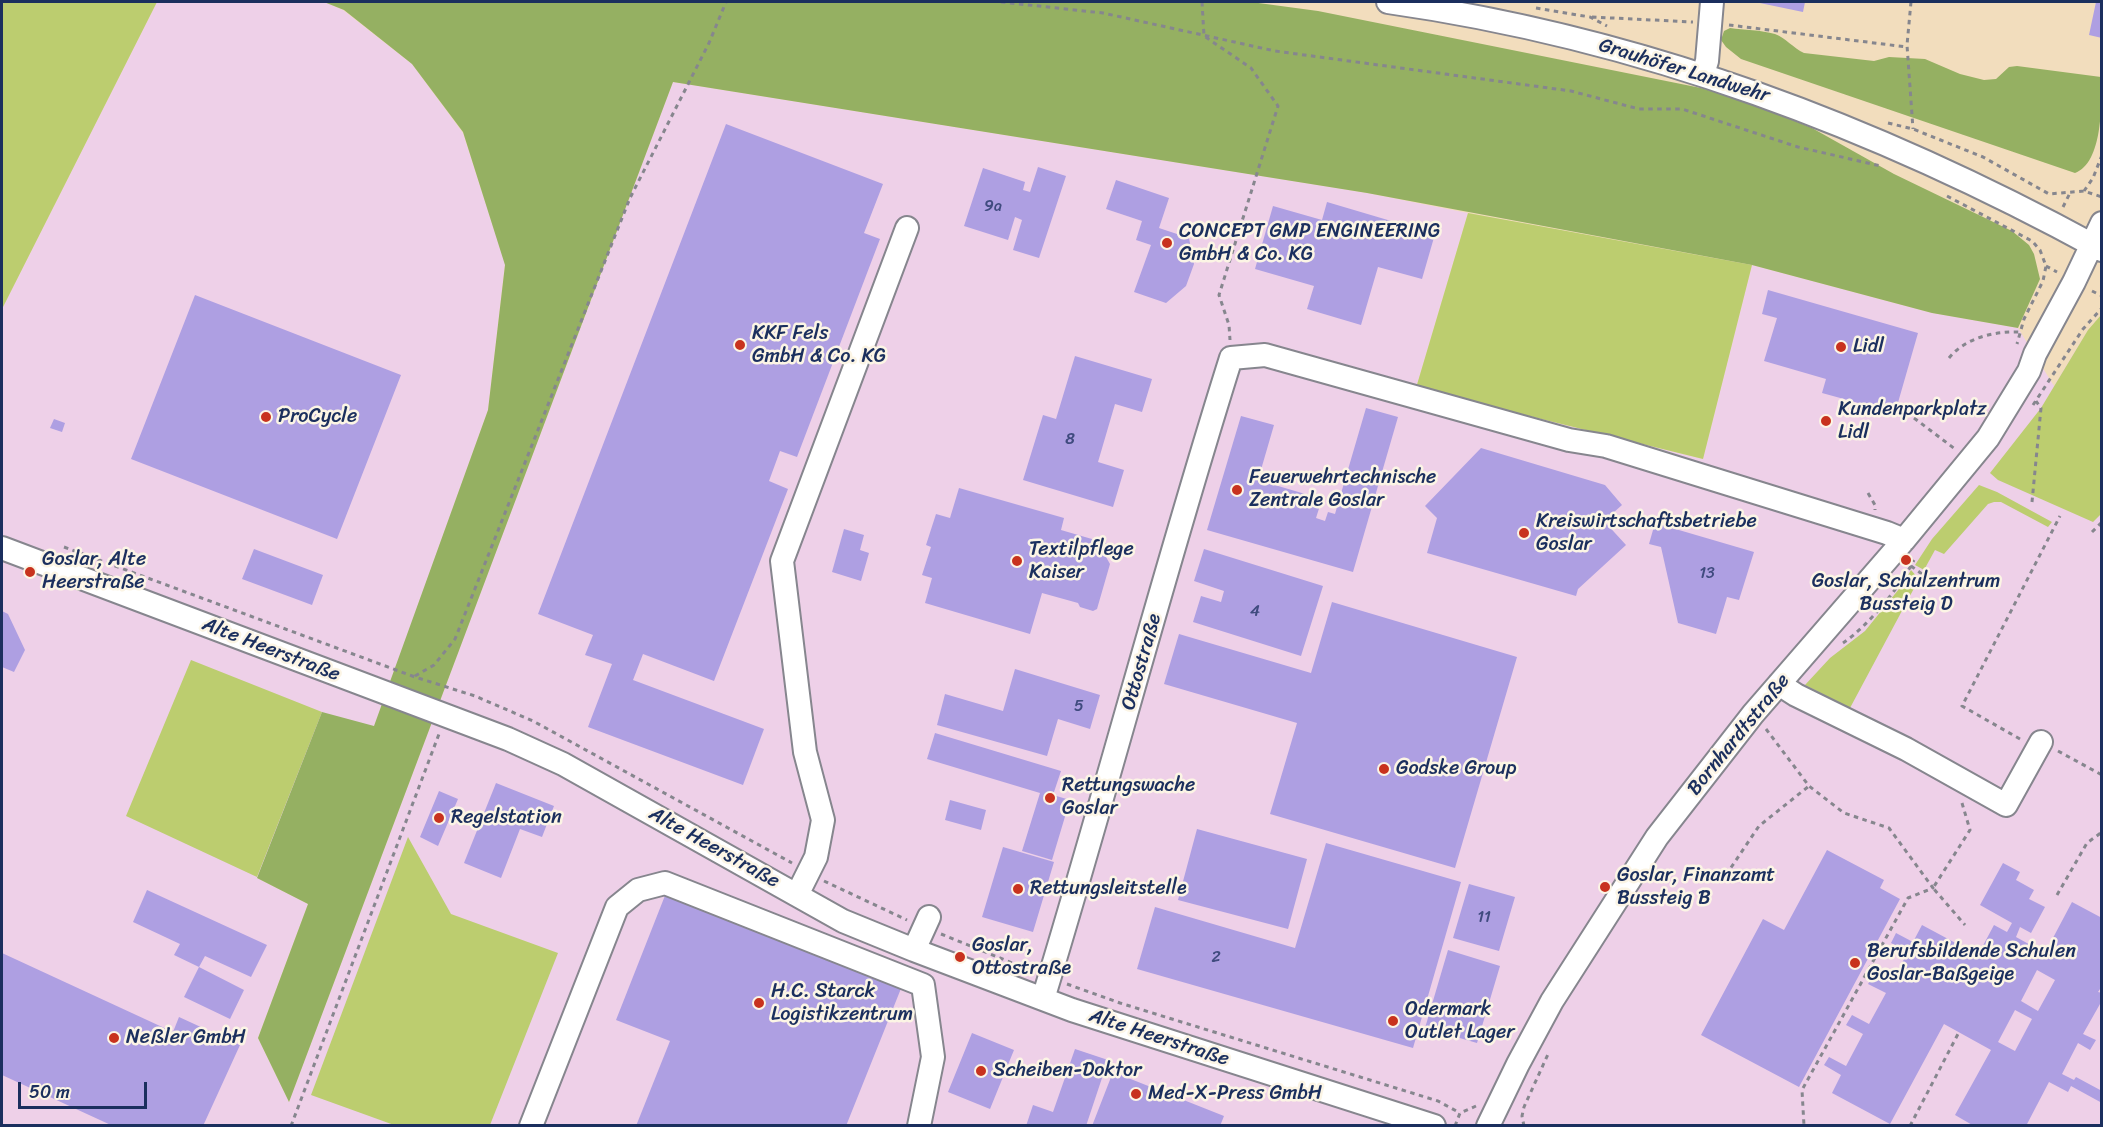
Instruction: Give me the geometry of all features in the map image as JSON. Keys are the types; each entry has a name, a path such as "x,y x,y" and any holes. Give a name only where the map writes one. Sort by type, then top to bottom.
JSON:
{"street":[{"name":"Grauhöfer Landwehr","path":"1388,2 1556,33 1703,74 1810,113 1967,180 2099,240"},
{"path":"1703,74 1707,61 1711,12"},
{"path":"797,895 816,857 823,820 805,752 782,561 907,228"},
{"name":"Bornhardtstraße","path":"1488,1125 1552,1001 1657,837 1754,714 1904,540 1988,438 2029,371 2035,354 2099,240"},
{"path":"1231,358 1265,355 1569,440 1606,446 1904,540"},
{"name":"Ottostraße","path":"1046,988 1231,358"},
{"name":"Alte Heerstraße","path":"2,548 508,739 562,764 843,921 914,950 1046,988 1072,1011 1434,1125"},
{"path":"1779,684 2006,805 2039,745"},
{"path":"531,1125 617,907 638,890 665,883 923,985 933,1057 919,1125"},
{"path":"914,950 927,922"}],"path":[{"path":"415,677 434,665 455,639 630,198 709,43 726,2"},
{"path":"1001,2 1103,13 1275,51 1571,91 1639,109 1682,109 1798,147 1887,167"},
{"path":"1202,2 1204,36"},
{"path":"1911,2 1907,47 1913,129"},
{"path":"1590,17 1711,12 1907,47"},
{"path":"1204,36 1251,68 1278,106 1219,295 1229,325 1231,358"},
{"path":"2084,191 2102,155"},
{"path":"2070,193 2084,191 2102,197"},
{"path":"1940,192 2032,241 2040,250"},
{"path":"1949,358 1957,349 1990,334 2004,331 2019,332"},
{"path":"2032,502 2041,408 2036,401"},
{"path":"1914,418 1955,449"},
{"path":"2060,516 1962,706 2102,775"},
{"path":"2092,532 2102,522"},
{"path":"64,547 415,677 475,696 532,722 808,873 876,907 927,922 1046,988 1120,1003 1438,1101 1460,1113"},
{"path":"1911,566 1940,584"},
{"path":"1754,714 1809,786 1844,813 1889,828 1932,888 1965,925"},
{"path":"291,1125 446,715"},
{"path":"1804,1125 1802,1090 1908,898 1932,888 1970,830 1953,775"},
{"path":"1726,875 1759,826 1809,786"},
{"path":"2057,895 2087,843 2102,832"},
{"path":"1910,1125 1959,1032"}],"shaded area":[{"path":"157,2 324,2 343,10 412,64 463,133 505,264 488,410 374,727 257,878 308,904 258,1038 289,1102 673,82 1367,193 1468,213 1416,388 1703,459 1752,265 1932,313 2018,328 2054,386 2088,330 2101,315 2101,1125 2,1125 2,309"}],"green space":[{"path":"2,2 157,2 2,309"},
{"path":"324,2 1251,2 1318,11 1701,88 1745,101 1812,128 1894,174 2012,231 2029,245 2034,254 2040,279 2018,328 1932,313 1752,265 1367,193 673,82 289,1102 258,1038 308,904 257,878 322,712 374,726 488,410 505,265 463,132 412,64 344,10"},
{"path":"1730,28 1775,34 1804,53 1874,61 1889,57 1925,59 1960,74 1984,80 1996,79 2009,67 2017,66 2101,77 2101,116 2096,145 2084,167 2075,173 1741,59 1721,40 1724,31"},
{"path":"1468,213 1752,265 1703,459 1416,388"},
{"path":"2101,315 2102,513 2093,522 1998,480 1990,473 2041,408 2088,330"},
{"path":"1979,485 1997,492 2052,522 2048,527 2001,502 1994,502 1988,504 1944,554 1935,550 1924,570 1915,565 1932,539"},
{"path":"1911,570 1919,579 1850,708 1805,685 1830,658 1865,631 1903,584"},
{"path":"191,660 322,712 257,877 126,816"},
{"path":"408,837 451,914 558,953 490,1125 394,1125 311,1095"}],"building":[{"path":"1755,2 1805,2 1803,12"},
{"path":"2096,2 2102,2 2102,38 2089,35"},
{"name":"KKF Fels GmbH & Co. KG","path":"726,124 883,184 864,233 880,239 797,457 780,451 769,481 788,489 714,681 643,654 633,680 764,729 743,785 588,727 612,664 585,655 593,635 538,614"},
{"path":"1038,167 1066,176 1039,258 1013,250 1022,220 1015,217 1008,240 964,226 983,168 1025,182 1023,190 1030,192"},
{"name":"CONCEPT GMP ENGINEERING GmbH & Co. KG","path":"1116,180 1169,198 1159,228 1189,238 1194,264 1186,286 1166,303 1134,292 1151,245 1136,240 1142,221 1106,209"},
{"path":"1327,202 1435,234 1422,279 1378,267 1361,325 1307,309 1314,286 1255,269 1273,206 1322,220"},
{"name":"Lidl","path":"1768,290 1918,333 1895,413 1822,393 1826,379 1764,361 1777,318 1762,314"},
{"name":"ProCycle","path":"195,295 401,375 337,539 131,459"},
{"path":"1075,356 1152,379 1142,412 1115,404 1098,462 1124,470 1113,507 1023,480 1043,415 1056,419"},
{"name":"Feuerwehrtechnische Zentrale Goslar","path":"1366,408 1398,417 1353,572 1207,530 1241,416 1274,425 1258,480 1322,499 1316,518 1325,521 1328,512 1335,514"},
{"path":"54,419 65,423 62,432 50,428"},
{"name":"Kreiswirtschaftsbetriebe Goslar","path":"1481,448 1605,485 1622,505 1604,521 1626,545 1578,589 1576,596 1427,553 1437,518 1425,506"},
{"name":"Textilpflege Kaiser","path":"959,488 1064,518 1061,530 1109,544 1106,557 1110,564 1097,609 1093,611 1080,607 1078,603 1042,593 1030,634 925,603 932,578 922,575 931,547 926,545 936,514 950,518"},
{"name":"Kreiswirtschaftsbetriebe Goslar","path":"1655,523 1754,552 1739,600 1727,597 1716,634 1678,623 1661,547 1649,544"},
{"path":"844,529 864,535 860,550 869,553 861,581 832,572"},
{"path":"254,549 323,575 312,605 242,579"},
{"path":"1204,549 1323,586 1301,656 1193,622 1201,596 1221,602 1224,591 1194,581"},
{"name":"Godske Group","path":"1332,602 1517,657 1455,868 1270,814 1297,723 1164,684 1179,634 1311,673"},
{"path":"2,611 8,614 25,650 14,672 2,667"},
{"path":"1015,669 1100,695 1090,729 1058,719 1047,756 937,725 945,694 1003,711"},
{"name":"Rettungswache Goslar","path":"935,733 1061,771 1053,795 1070,800 1052,860 1022,851 1040,793 927,759"},
{"path":"496,783 554,806 542,837 520,829 501,878 464,863"},
{"name":"Regelstation","path":"439,791 458,799 438,846 420,837"},
{"path":"950,800 986,810 981,830 945,820"},
{"path":"1197,829 1307,859 1288,929 1178,900"},
{"path":"1326,843 1461,882 1413,1048 1137,969 1155,907 1295,948"},
{"name":"Rettungsleitstelle","path":"1003,847 1054,862 1033,932 982,917"},
{"path":"1827,850 1884,880 1880,888 1900,899 1799,1087 1701,1035 1763,919 1784,930"},
{"path":"2003,863 2020,872 2016,880 2034,890 2029,899 2045,907 2031,933 2020,927 2016,937 2045,953 2072,902 2102,918 2102,986 2098,992 2102,993 2102,1005 2100,1004 2083,1034 2096,1040 2090,1050 2078,1043 2062,1074 2074,1080 2076,1077 2102,1091 2102,1103 2071,1086 2068,1092 2049,1082 2026,1126 1974,1126 1955,1115 1991,1050 1944,1024 1890,1124 1832,1093 1841,1075 1824,1065 1829,1057 1846,1066 1863,1034 1846,1025 1852,1015 1869,1024 1886,993 1868,984 1874,974 1891,983 1908,952 1891,943 1896,933 1913,942 1922,925 1978,955 1994,925 2007,932 2012,923 1980,905","holes":["2037,970 2055,980 2038,1011 2021,1001","2015,1010 2032,1019 2015,1051 1998,1042"]},
{"path":"1469,884 1515,897 1499,951 1453,938"},
{"path":"147,890 267,945 251,977 205,956 199,967 174,955 180,944 133,922"},
{"name":"H.C. Starck Logistikzentrum","path":"666,893 902,986 846,1126 636,1126 670,1041 616,1020"},
{"path":"1448,950 1500,966 1477,1043 1425,1028"},
{"name":"Neßler GmbH","path":"2,953 173,1032 179,1017 240,1045 203,1126 113,1126 2,1075"},
{"path":"199,967 244,990 230,1019 184,997"},
{"name":"Scheiben-Doktor","path":"972,1033 1014,1050 990,1109 948,1092"},
{"path":"1075,1049 1108,1060 1086,1126 1026,1126 1033,1105 1053,1112"},
{"name":"Med-X-Press GmbH","path":"1113,1072 1224,1116 1220,1126 1092,1126"}],"place":[{"name":"CONCEPT GMP ENGINEERING GmbH & Co. KG","path":"1167,243"},
{"name":"KKF Fels GmbH & Co. KG","path":"740,345"},
{"name":"Lidl","path":"1841,347"},
{"name":"ProCycle","path":"266,417"},
{"name":"Kundenparkplatz Lidl","path":"1826,421"},
{"name":"Feuerwehrtechnische Zentrale Goslar","path":"1237,490"},
{"name":"Kreiswirtschaftsbetriebe Goslar","path":"1524,533"},
{"name":"Goslar, Schulzentrum Bussteig D","path":"1906,560"},
{"name":"Textilpflege Kaiser","path":"1017,561"},
{"name":"Goslar, Alte Heerstraße","path":"30,572"},
{"name":"Godske Group","path":"1384,769"},
{"name":"Rettungswache Goslar","path":"1050,798"},
{"name":"Regelstation","path":"439,818"},
{"name":"Goslar, Finanzamt Bussteig B","path":"1605,887"},
{"name":"Rettungsleitstelle","path":"1018,889"},
{"name":"Goslar, Ottostraße","path":"960,957"},
{"name":"Berufsbildende Schulen Goslar-Baßgeige","path":"1855,963"},
{"name":"H.C. Starck Logistikzentrum","path":"759,1003"},
{"name":"Odermark Outlet Lager","path":"1393,1021"},
{"name":"Neßler GmbH","path":"114,1038"},
{"name":"Scheiben-Doktor","path":"981,1071"},
{"name":"Med-X-Press GmbH","path":"1136,1094"}]}
